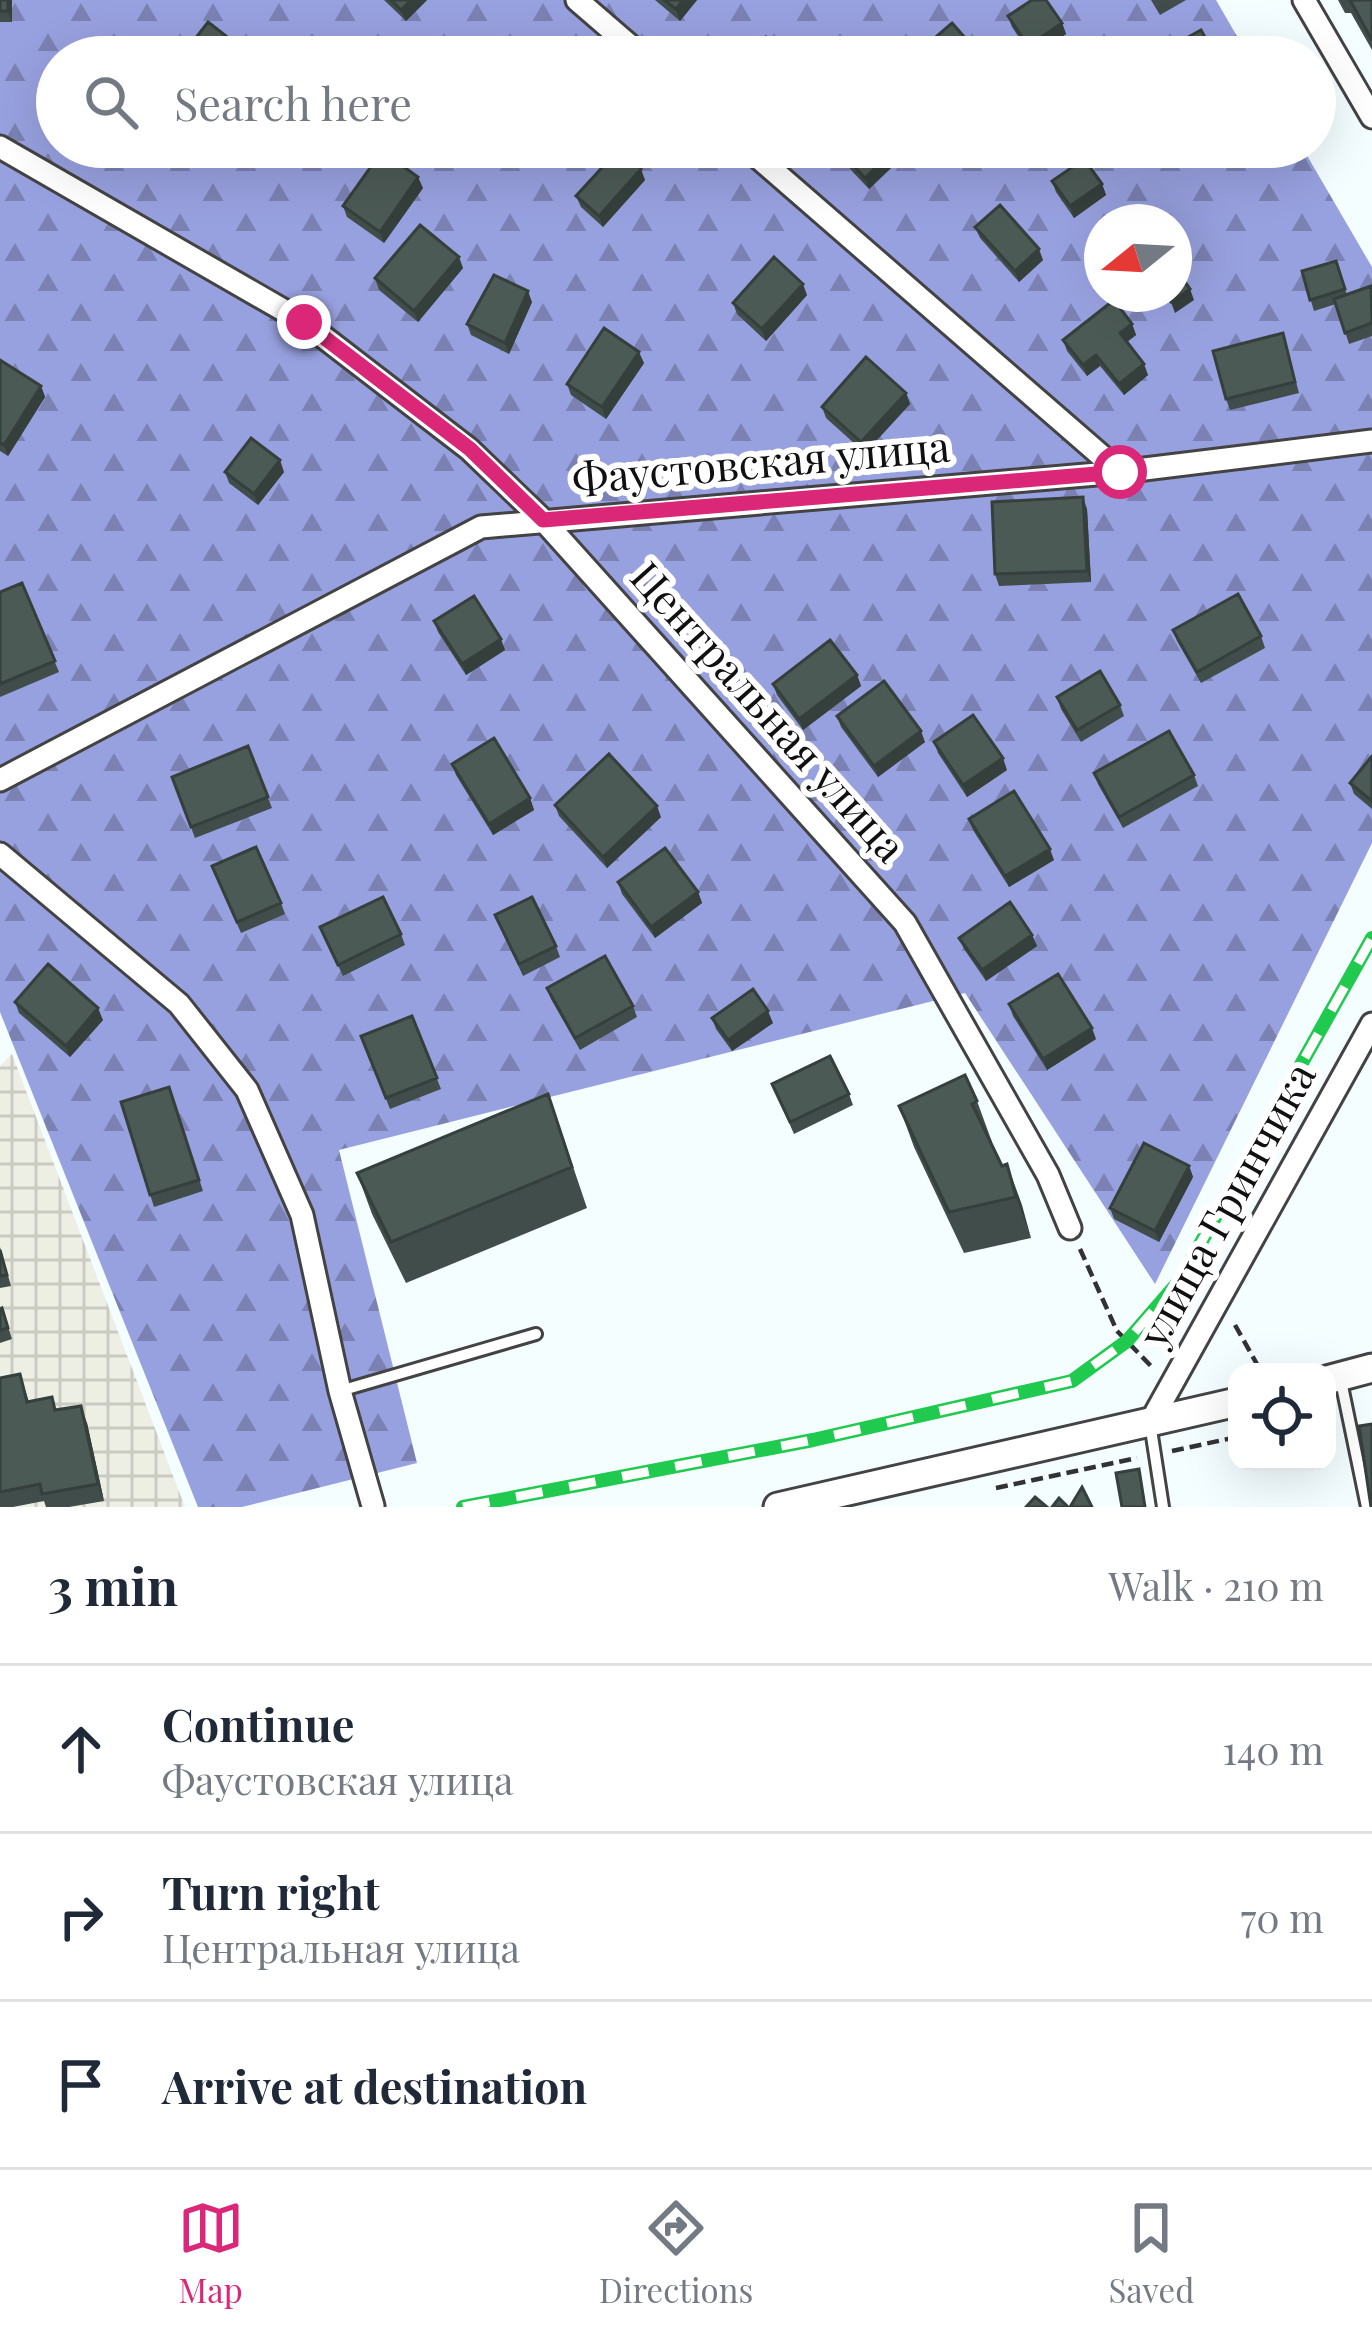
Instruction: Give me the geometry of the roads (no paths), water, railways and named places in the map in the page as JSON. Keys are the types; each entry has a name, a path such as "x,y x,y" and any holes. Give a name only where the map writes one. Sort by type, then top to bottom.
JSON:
{"street":[{"path":"577,0 619,36"},
{"path":"1304,0 1325,36"},
{"path":"1336,55 1372,117"},
{"name":"Центральная улица","path":"0,147 36,168"},
{"name":"Центральная улица","path":"36,168 304,322 470,449 543,520 905,923 1039,1158 1070,1228"},
{"path":"770,168 1120,472"},
{"name":"Фаустовская улица","path":"0,780 481,527 1120,472 1372,441"},
{"path":"0,854 179,1004 248,1090 302,1214 340,1390 373,1506"},
{"name":"улица Гринчика","path":"1150,1424 1372,1024"},
{"path":"1336,1378 1372,1368"},
{"path":"778,1507 872,1497 1228,1404"}],"lane":[{"path":"340,1390 536,1334"},
{"path":"1336,1390 1367,1507"},
{"path":"1150,1424 1163,1507"}],"railway":[{"path":"463,1507 813,1440 1072,1381 1127,1341 1180,1280 1372,938"}]}
